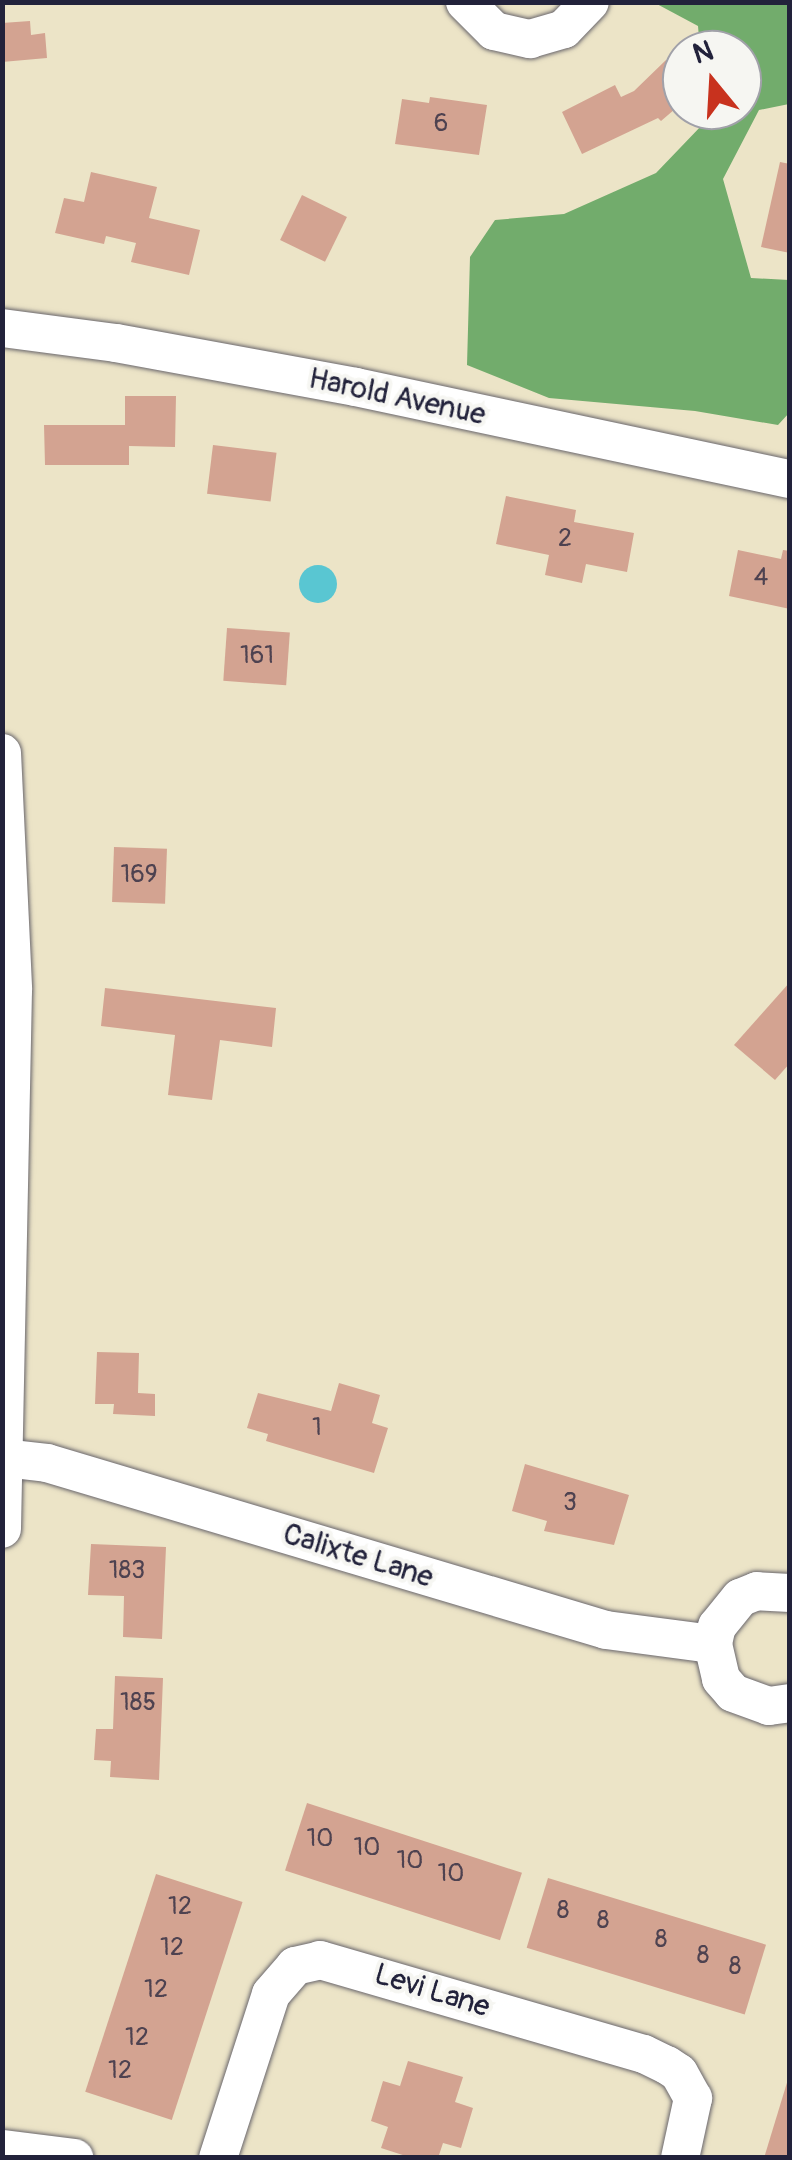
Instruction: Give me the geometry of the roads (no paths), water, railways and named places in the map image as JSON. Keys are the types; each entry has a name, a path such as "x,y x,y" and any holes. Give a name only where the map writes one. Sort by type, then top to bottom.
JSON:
{"street":[{"path":"465,2 494,31 530,40 564,29 590,2"},
{"name":"Harold Avenue","path":"2,328 116,343 356,387 790,479"},
{"path":"2,753 13,905 2,1529"},
{"name":"Calixte Lane","path":"4,1458 47,1463 606,1630 713,1644"},
{"path":"790,1593 757,1591 740,1598 717,1626 713,1644 721,1679 733,1693 769,1706 790,1703"},
{"name":"Levi Lane","path":"218,2158 271,1994 295,1966 320,1960 644,2054 667,2066 679,2073 693,2098 680,2158"},
{"path":"2,2149 74,2158"}],"water":[{"path":"318,565 331,571 337,584 331,597 318,603 305,597 299,584 305,571"}]}
